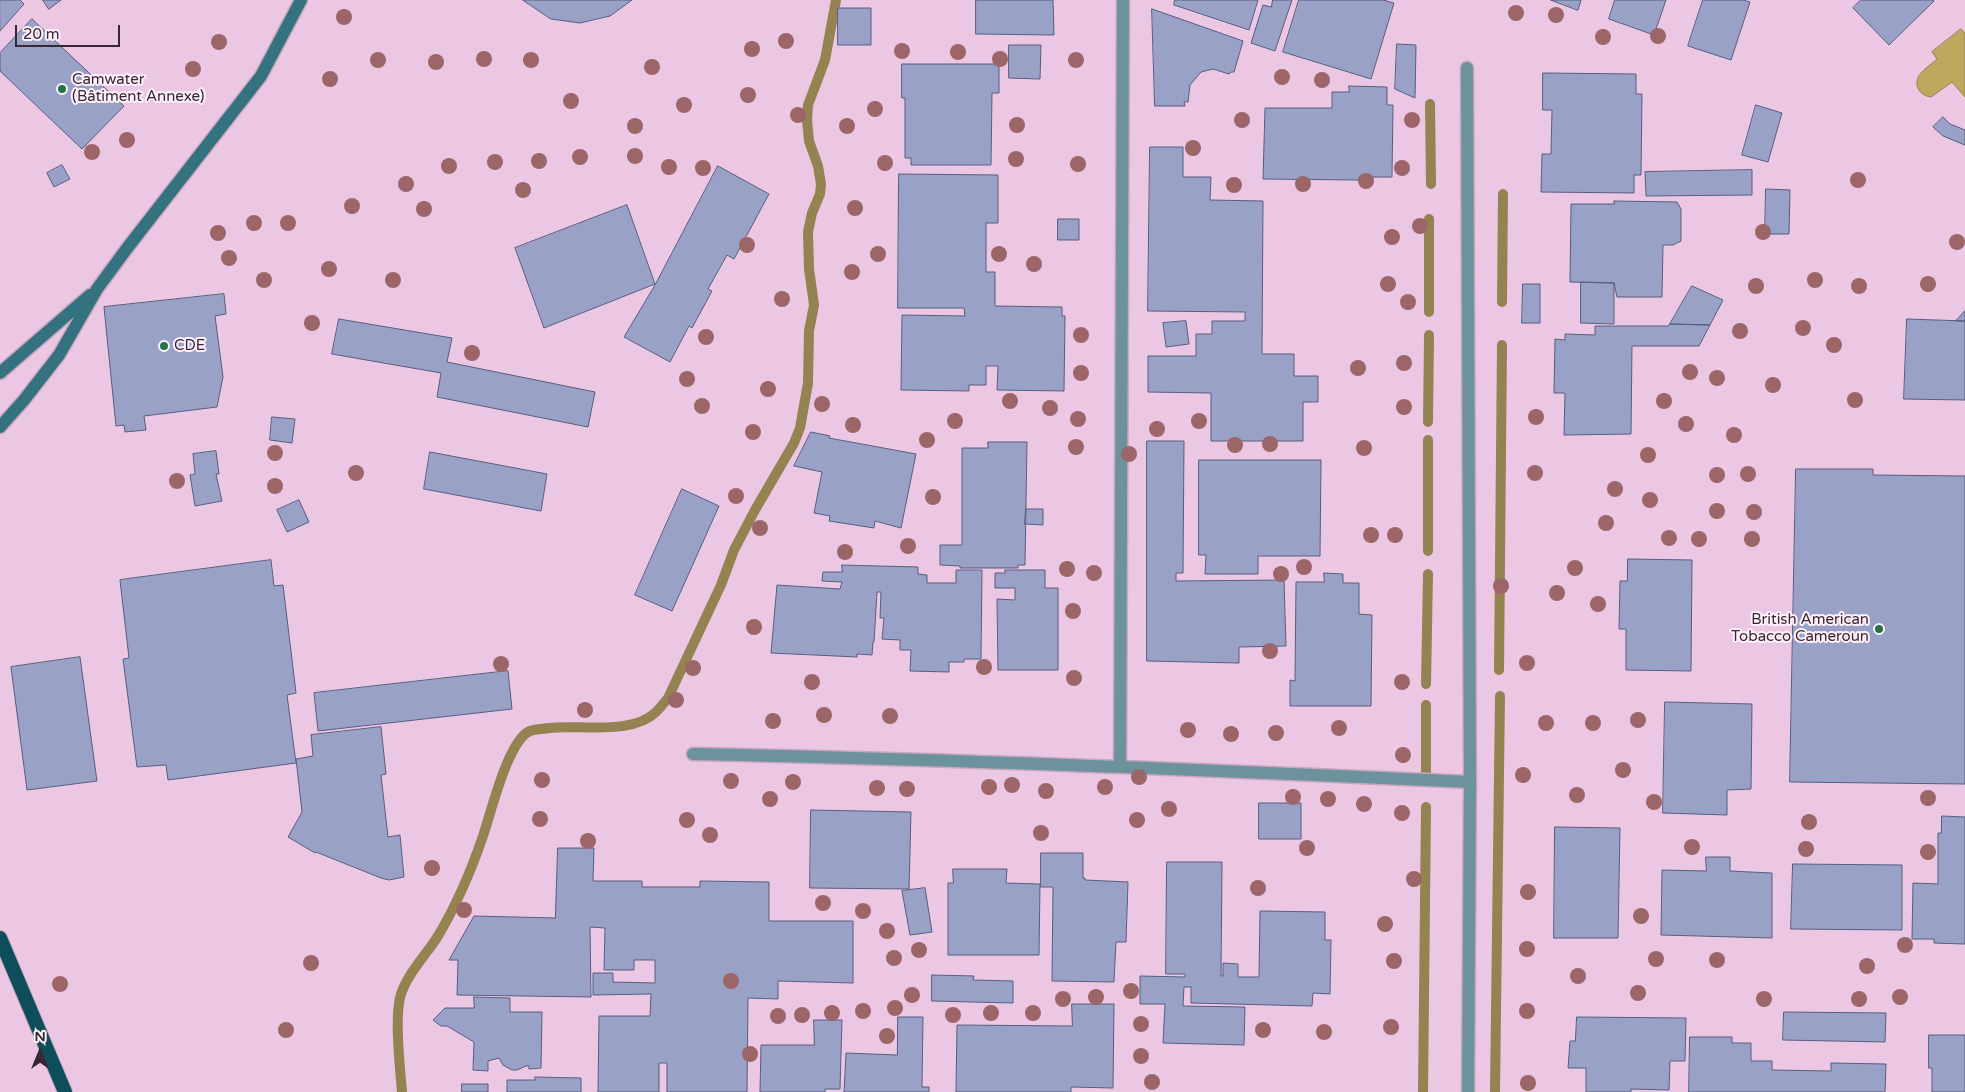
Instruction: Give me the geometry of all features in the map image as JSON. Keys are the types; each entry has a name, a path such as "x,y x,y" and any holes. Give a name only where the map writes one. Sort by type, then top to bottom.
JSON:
{"highway":[{"path":"0,938 65,1092"}],"main road":[{"path":"0,427 59,355 97,288 262,76 301,0"},
{"path":"0,373 97,288"}],"street":[{"path":"1120,766 1123,0"},
{"path":"1467,68 1470,782 1468,1092"},
{"path":"693,754 899,758 1470,782"}],"shaded area":[{"path":"1961,29 1965,33 1965,97 1952,82 1931,97 1923,94 1918,88 1917,81 1923,71 1937,59 1932,52"}],"building":[{"path":"0,0 20,0 24,4 0,31"},
{"path":"43,0 61,0 49,9"},
{"path":"523,0 632,0 610,16 580,23 551,19"},
{"path":"976,0 1053,0 1054,35 976,34"},
{"path":"1175,0 1258,0 1249,30 1174,5"},
{"path":"1273,0 1292,0 1275,51 1251,43 1263,5 1271,7"},
{"path":"1299,0 1383,0 1394,3 1371,79 1283,52"},
{"path":"1551,0 1581,0 1578,10"},
{"path":"1615,0 1666,0 1654,35 1609,19"},
{"path":"1703,0 1743,0 1750,2 1731,60 1688,46"},
{"path":"1861,0 1934,1 1889,45 1853,8"},
{"path":"838,8 871,8 871,45 838,45"},
{"path":"1152,9 1243,41 1234,72 1229,74 1213,69 1201,72 1190,85 1188,102 1184,102 1185,106 1155,106"},
{"name":"Camwater (Bâtiment Annexe)","path":"32,19 124,106 82,149 0,71 0,53"},
{"path":"1397,44 1416,45 1415,98 1395,89"},
{"path":"1009,45 1041,45 1040,79 1009,78"},
{"path":"902,64 999,64 999,93 992,93 991,165 911,165 911,158 905,158 905,98 902,98"},
{"path":"1543,73 1636,74 1636,94 1642,94 1641,175 1634,175 1634,193 1541,192 1542,154 1551,154 1552,110 1543,110"},
{"path":"1349,86 1387,87 1387,105 1393,105 1392,177 1359,177 1359,180 1263,179 1265,108 1332,108 1332,92 1349,92"},
{"path":"1756,105 1782,113 1768,162 1742,155"},
{"path":"1943,117 1950,124 1965,130 1965,145 1943,136 1933,127"},
{"path":"1150,147 1183,147 1183,177 1211,177 1210,200 1263,201 1262,354 1294,354 1294,376 1318,376 1318,402 1303,402 1303,441 1211,441 1211,393 1148,392 1148,356 1196,356 1196,334 1212,334 1212,321 1245,321 1245,312 1148,311"},
{"path":"62,165 70,179 54,187 47,173"},
{"path":"718,166 769,194 734,259 727,255 708,289 712,291 692,328 689,326 670,362 624,337 655,285"},
{"path":"1752,170 1752,195 1646,196 1645,172"},
{"path":"899,174 998,175 998,223 986,223 986,272 995,272 995,306 1062,307 1062,316 1065,316 1064,391 997,390 998,366 986,366 986,385 969,385 969,391 901,390 902,315 965,316 964,308 898,308"},
{"path":"1766,189 1790,190 1789,234 1765,234"},
{"path":"1614,201 1677,202 1681,209 1681,241 1673,245 1663,245 1662,297 1617,297 1614,283 1570,282 1571,204 1614,204"},
{"path":"627,205 655,284 544,328 515,248"},
{"path":"1058,219 1079,219 1079,240 1058,240"},
{"path":"1581,282 1614,283 1614,324 1581,323"},
{"path":"1523,284 1540,284 1540,323 1522,323"},
{"path":"1692,286 1723,300 1710,325 1670,324"},
{"name":"CDE","path":"224,294 226,314 215,316 223,377 217,407 144,416 146,430 125,432 124,425 116,426 104,307"},
{"path":"1965,311 1965,321 1956,321"},
{"path":"339,319 452,338 447,362 595,392 588,427 437,397 441,373 332,354"},
{"path":"1907,319 1965,321 1965,400 1904,399"},
{"path":"1186,321 1189,344 1166,347 1163,323"},
{"path":"1670,324 1710,325 1699,346 1632,346 1631,434 1564,435 1565,393 1554,393 1555,339 1565,340 1565,334 1595,335 1595,326 1668,326"},
{"path":"272,417 295,419 292,443 270,440"},
{"path":"811,432 830,436 829,438 916,454 901,528 875,521 874,528 829,521 830,516 814,513 822,472 794,466"},
{"path":"1147,441 1184,441 1183,573 1176,573 1176,581 1284,580 1286,646 1239,647 1239,663 1147,661"},
{"path":"988,442 1027,442 1025,565 1018,565 1018,568 960,568 960,566 940,565 940,545 962,545 962,448 988,448"},
{"path":"216,451 219,474 216,474 222,501 195,506 190,475 195,474 193,454"},
{"path":"430,452 547,474 541,511 424,489"},
{"path":"1199,460 1321,460 1320,556 1258,556 1258,574 1205,574 1206,555 1199,555"},
{"name":"British American Tobacco Cameroun","path":"1796,469 1873,469 1873,475 1965,476 1965,784 1790,782"},
{"path":"682,489 719,506 672,611 635,595"},
{"path":"299,500 309,522 287,532 277,510"},
{"path":"1026,509 1043,509 1043,525 1025,524"},
{"path":"1628,559 1692,560 1691,671 1626,670 1626,629 1619,629 1620,581 1627,581"},
{"path":"271,560 274,586 283,585 296,693 287,695 296,763 168,780 166,765 137,767 123,659 129,658 120,580"},
{"path":"842,565 918,567 918,574 927,575 927,583 956,583 956,570 982,570 981,659 964,659 964,662 949,662 949,672 910,671 911,650 900,650 900,640 882,639 884,618 880,618 881,592 877,592 872,655 857,654 857,657 771,653 777,585 840,589 842,582 822,581 823,572 842,572"},
{"path":"1005,570 1045,570 1045,588 1058,588 1058,670 998,670 997,599 1015,600 1015,588 995,588 995,573 1005,573"},
{"path":"1324,573 1343,574 1343,583 1359,583 1359,614 1372,615 1371,706 1290,706 1290,680 1295,681 1296,582 1324,582"},
{"path":"80,657 97,781 27,790 11,667"},
{"path":"508,671 512,709 318,731 314,693"},
{"path":"1665,702 1752,704 1751,789 1727,790 1727,815 1663,813"},
{"path":"381,727 386,774 381,775 388,837 400,835 404,877 389,880 315,853 288,837 302,812 296,759 313,756 311,735"},
{"path":"1259,803 1301,803 1301,839 1259,839"},
{"path":"811,810 911,812 909,889 810,888"},
{"path":"1942,816 1965,817 1965,944 1934,943 1934,939 1912,939 1913,883 1938,884 1938,833 1941,833"},
{"path":"1555,827 1620,828 1618,938 1554,938"},
{"path":"558,848 594,848 593,881 642,881 642,887 700,887 700,881 769,882 769,921 853,921 853,983 778,981 778,999 748,998 747,1092 667,1092 667,1063 659,1063 659,1092 598,1092 599,1016 650,1016 651,994 593,995 593,973 613,973 613,982 655,983 655,960 634,960 634,970 604,970 605,928 590,927 591,997 457,995 458,960 449,960 474,916 555,918"},
{"path":"1041,853 1083,853 1083,878 1085,880 1128,882 1126,942 1116,942 1114,982 1052,981 1053,887 1041,887"},
{"path":"1706,857 1730,857 1730,871 1772,873 1772,938 1661,935 1662,870 1706,871"},
{"path":"1167,862 1222,862 1221,976 1223,976 1223,963 1238,964 1238,977 1259,977 1260,911 1325,912 1325,940 1331,940 1330,994 1313,993 1312,1006 1191,1003 1191,987 1184,987 1183,1006 1245,1007 1244,1045 1163,1043 1165,1004 1140,1004 1140,976 1185,977 1185,974 1166,974"},
{"path":"1793,864 1902,865 1902,930 1791,929"},
{"path":"953,869 1007,869 1006,883 1040,884 1039,955 948,955 948,883 953,883"},
{"path":"925,888 932,932 910,935 902,891"},
{"path":"932,975 974,976 973,980 1013,981 1013,1003 932,1001"},
{"path":"474,997 510,998 510,1012 542,1012 541,1068 529,1069 529,1066 526,1066 512,1070 503,1065 499,1058 488,1061 488,1071 473,1070 474,1042 447,1026 441,1026 433,1020 445,1008 474,1008"},
{"path":"1072,1004 1114,1004 1113,1088 1071,1087 1071,1092 956,1092 957,1025 1072,1026"},
{"path":"1784,1012 1886,1013 1885,1042 1783,1040"},
{"path":"898,1017 923,1017 922,1087 929,1087 929,1092 844,1092 846,1053 897,1055"},
{"path":"1577,1017 1686,1018 1685,1061 1670,1061 1669,1090 1631,1089 1631,1092 1586,1092 1586,1068 1568,1068 1570,1041 1575,1041"},
{"path":"814,1020 842,1020 840,1089 825,1089 825,1092 760,1092 761,1045 814,1045"},
{"path":"1929,1035 1965,1035 1965,1092 1932,1092 1932,1068 1929,1068"},
{"path":"1690,1037 1732,1037 1732,1043 1751,1043 1751,1061 1772,1061 1772,1070 1831,1071 1831,1063 1886,1064 1885,1092 1689,1092"},
{"path":"535,1077 581,1078 581,1092 507,1092 507,1080 535,1080"},
{"path":"462,1084 488,1084 488,1092 462,1092"}],"waterway":[{"path":"402,1092 398,1028 401,994 413,971 438,936 457,900 474,862 501,778 514,748 522,737 532,730 561,727 619,727 645,719 659,709 668,698 721,585 734,550 794,443 800,428 808,383 809,331 814,305 809,269 808,232 812,213 820,194 821,184 818,166 809,141 808,105 825,60 836,0"},
{"path":"1430,104 1431,184"},
{"path":"1502,302 1503,194"},
{"path":"1429,219 1429,312"},
{"path":"1428,422 1429,335"},
{"path":"1499,670 1502,345"},
{"path":"1428,440 1428,551"},
{"path":"1426,684 1428,574"},
{"path":"1495,1092 1500,696"},
{"path":"1426,705 1426,782"},
{"path":"1423,1092 1426,807"}],"place":[{"name":"Camwater (Bâtiment Annexe)","path":"62,89"},
{"name":"CDE","path":"164,346"},
{"name":"British American Tobacco Cameroun","path":"1879,629"}]}
